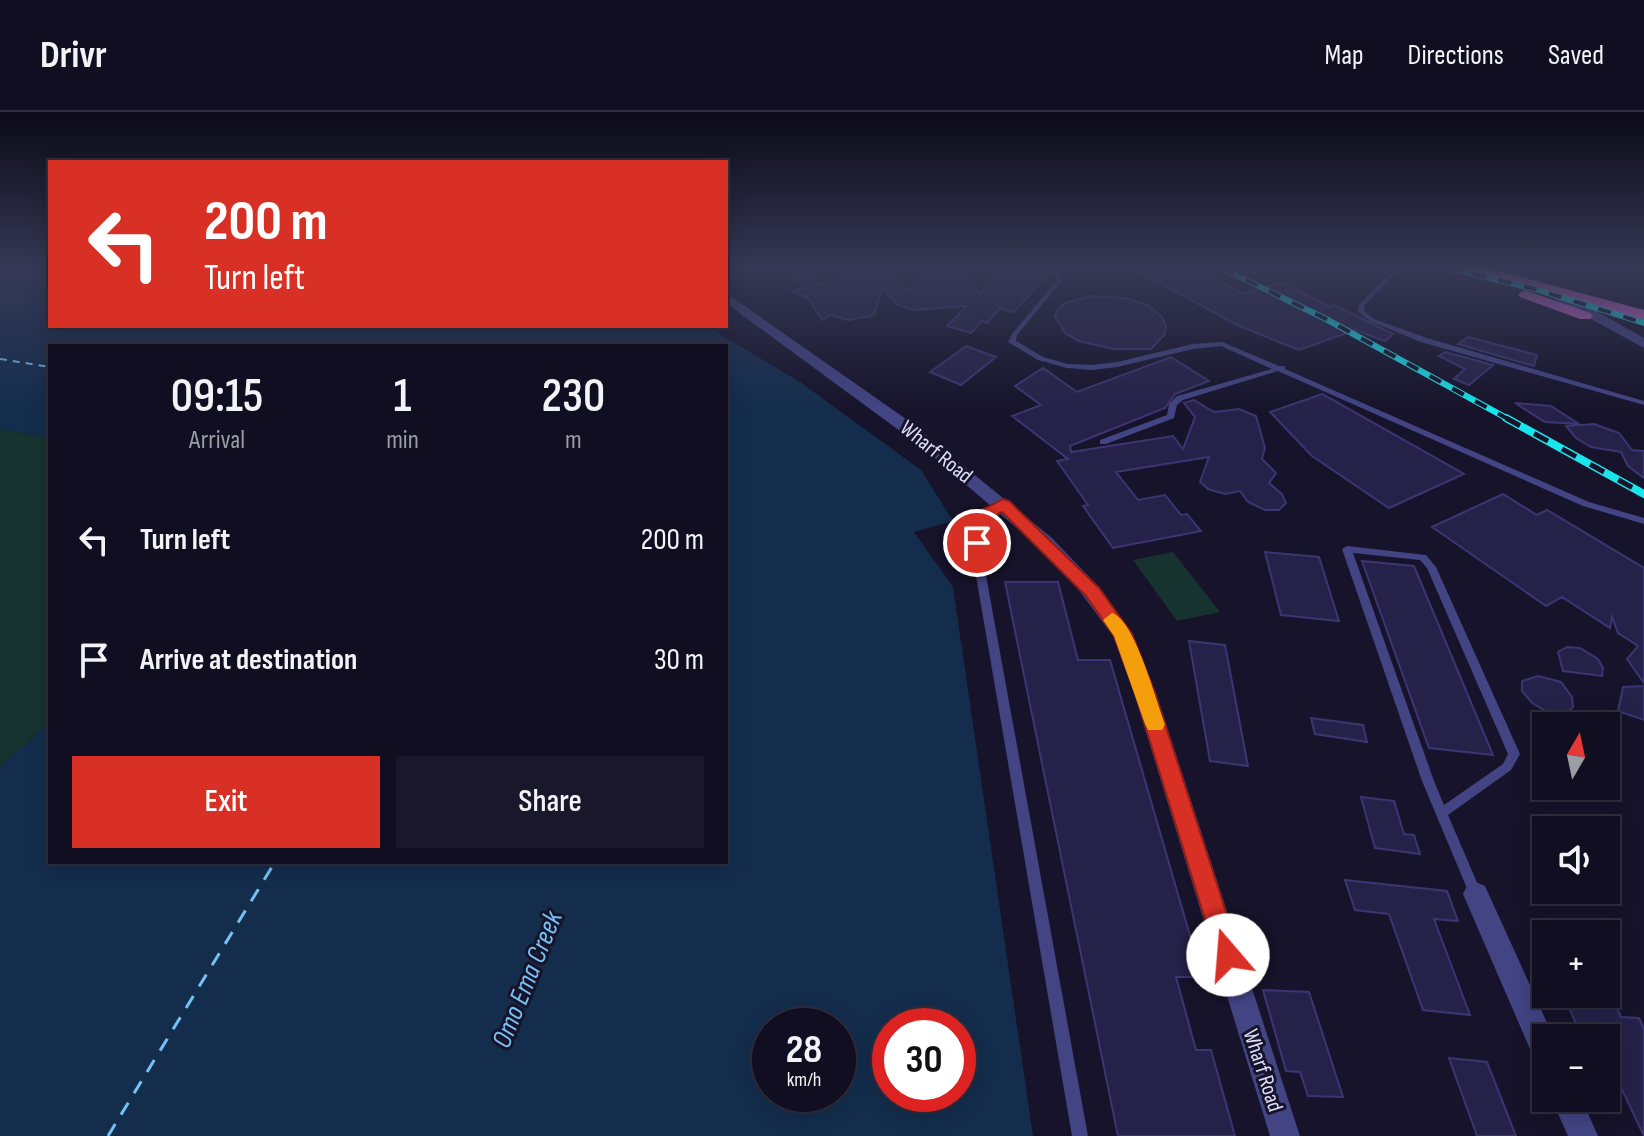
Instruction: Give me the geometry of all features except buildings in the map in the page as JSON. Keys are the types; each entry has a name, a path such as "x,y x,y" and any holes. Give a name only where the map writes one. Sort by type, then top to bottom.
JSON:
{"street":[{"name":"Wharf Road","path":"753,316 873,400 1003,504 1093,592 1122,634 1145,693 1285,1136"},
{"path":"1585,316 1625,333"},
{"path":"1594,316 1644,344"},
{"path":"1476,894 1533,1024"},
{"path":"1572,1112 1583,1136"}],"lane":[{"path":"1030,316 1012,342 1060,366 1100,369 1201,344 1222,344 1586,504 1644,521"},
{"path":"1366,316 1424,340 1644,403"},
{"path":"1103,442 1171,416 1173,404 1180,398 1282,368"},
{"path":"1003,504 984,515 979,528 980,570 1080,1136"},
{"path":"1442,813 1507,767 1514,754 1431,567 1423,557 1347,549 1428,781 1476,894"}],"green space":[{"path":"0,429 48,438 48,724 0,767"},
{"path":"1173,552 1220,612 1177,621 1133,560"}],"water":[{"name":"Omo Ema Creek","path":"0,316 48,316 48,328 716,328 721,335 800,382 921,470 953,521 914,532 953,587 1033,1136 0,1136 0,767 48,724 48,864 728,864 728,344 48,344 48,438 0,429"}],"ferry route":[{"path":"0,359 48,367"},
{"path":"108,1136 274,864"}],"railway":[{"path":"1319,316 1510,420"},
{"path":"1621,316 1644,323"},
{"path":"1506,418 1644,494"}],"slow traffic":[{"path":"1112,620 1122,634 1155,724"}],"route":[{"path":"977,543 984,515 1003,504 1093,592 1122,634 1145,693 1228,955"}]}
